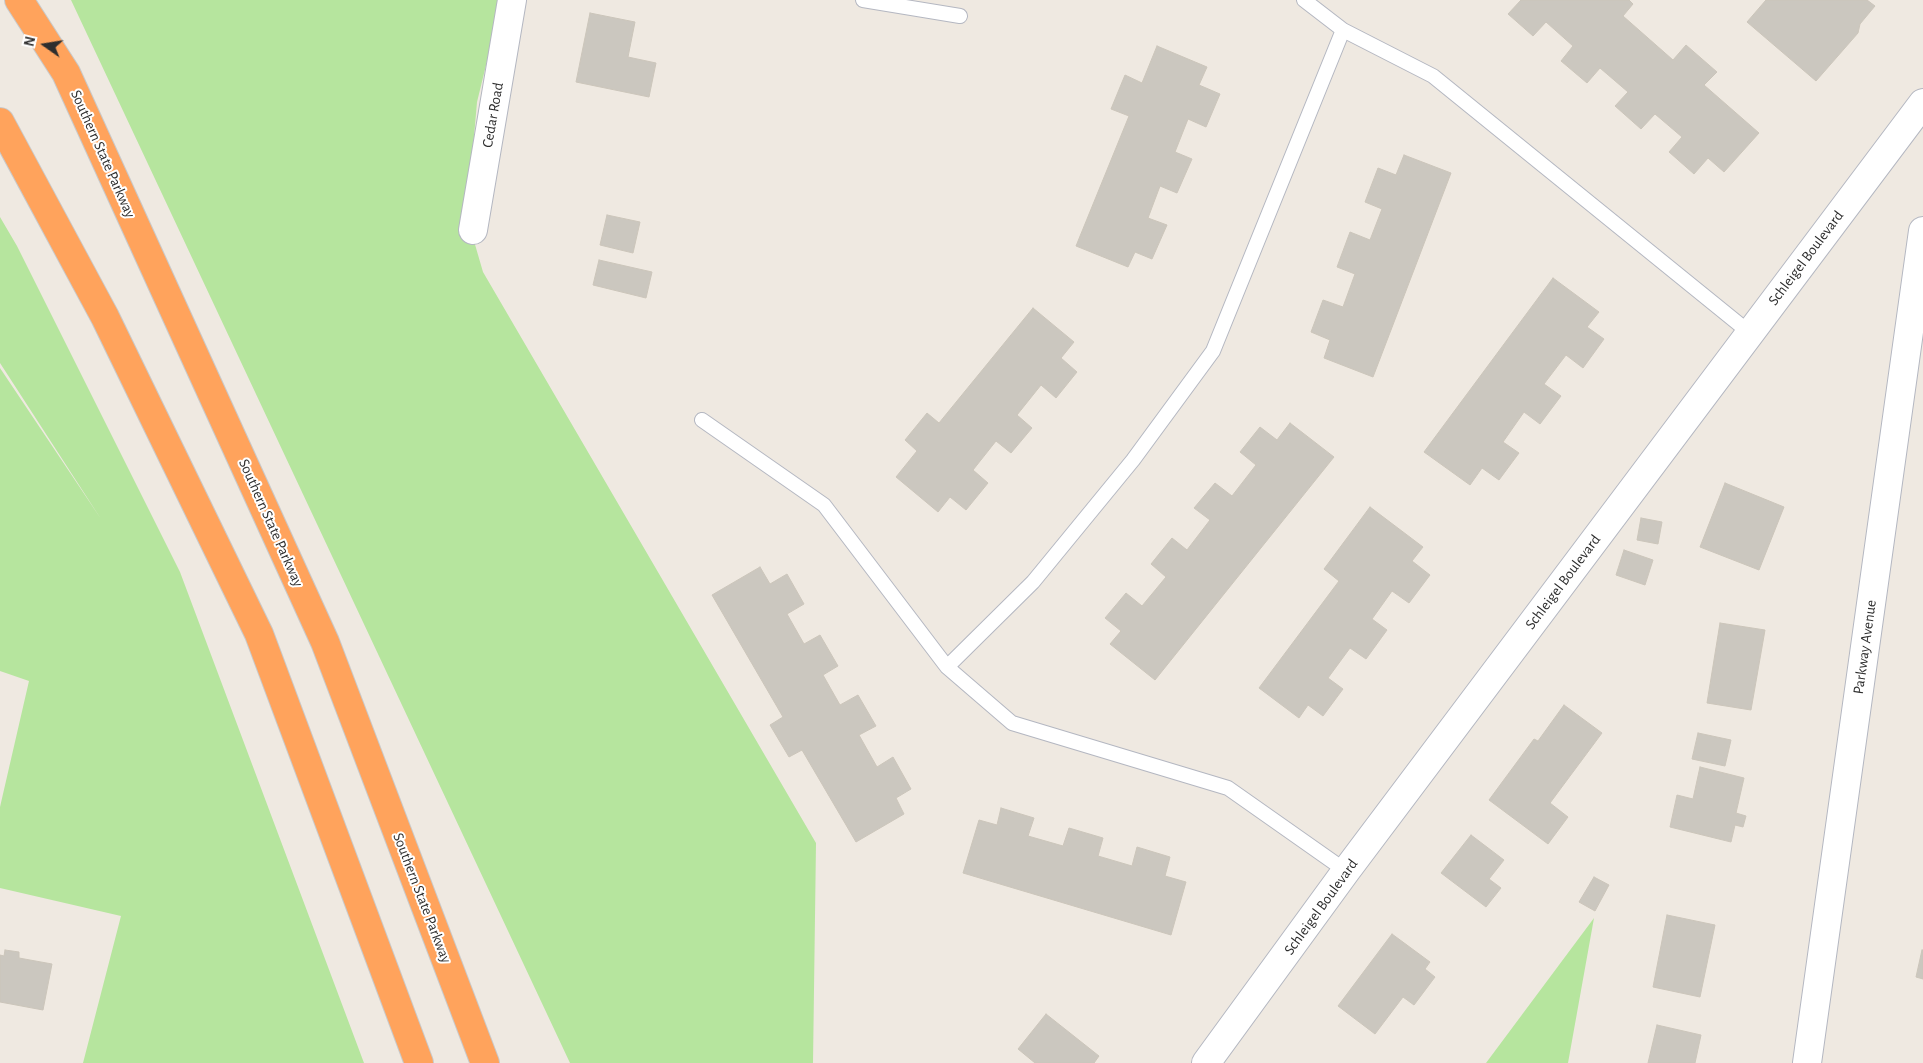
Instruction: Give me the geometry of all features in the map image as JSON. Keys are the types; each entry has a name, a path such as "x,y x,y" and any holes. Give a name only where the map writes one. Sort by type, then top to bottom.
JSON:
{"highway":[{"name":"Southern State Parkway","path":"19,0 66,73 325,642 485,1063"},
{"path":"0,122 105,317 260,634 419,1063"}],"street":[{"name":"Cedar Road","path":"473,230 512,0"},
{"name":"Schleigel Boulevard","path":"1206,1063 1346,871 1923,103"},
{"name":"Parkway Avenue","path":"1807,1063 1923,231"}],"lane":[{"path":"863,0 960,16"},
{"path":"1304,0 1343,30 1433,76 1750,333"},
{"path":"947,667 1033,582 1133,460 1213,351 1343,30"},
{"path":"702,420 824,504 947,667 1012,723 1228,788 1346,871"}],"green space":[{"path":"71,0 502,0 477,102 467,217 483,272 816,843 813,1063 570,1063"},
{"path":"0,217 17,246 180,572 364,1063 83,1063 121,916 0,888 0,807 29,681 0,671 0,368 101,519 0,363"},
{"path":"1594,918 1568,1063 1486,1063"}],"building":[{"path":"1521,0 1629,0 1633,4 1623,16 1673,60 1686,45 1717,72 1704,85 1759,133 1724,172 1708,158 1694,174 1669,152 1682,137 1655,114 1641,129 1615,106 1628,92 1600,68 1587,83 1561,61 1573,46 1546,22 1533,36 1508,14"},
{"path":"1766,0 1867,0 1875,6 1860,24 1858,33 1816,81 1747,22"},
{"path":"590,13 635,22 628,57 656,63 649,97 576,82"},
{"path":"1157,46 1207,67 1199,85 1220,94 1206,127 1188,119 1175,152 1192,159 1177,193 1160,186 1148,218 1167,225 1152,259 1135,252 1128,267 1076,246 1129,116 1111,109 1125,75 1142,83"},
{"path":"1404,155 1451,173 1373,377 1324,358 1330,340 1311,332 1323,300 1343,307 1355,274 1337,267 1350,232 1370,240 1382,209 1365,202 1378,168 1396,175"},
{"path":"607,215 640,222 633,253 600,245"},
{"path":"599,260 652,272 646,298 593,285"},
{"path":"1553,278 1599,312 1587,327 1604,339 1583,368 1566,355 1544,384 1561,396 1540,424 1524,412 1503,442 1519,453 1499,480 1482,468 1470,485 1424,452"},
{"path":"1033,308 1074,342 1061,358 1077,372 1056,398 1041,385 1017,415 1032,428 1011,453 996,441 973,470 988,483 966,510 950,497 938,512 896,477 917,451 905,440 927,413 939,423"},
{"path":"1290,423 1334,457 1155,680 1110,644 1121,631 1105,618 1126,593 1142,606 1166,577 1151,564 1172,538 1187,550 1210,520 1194,508 1215,483 1232,496 1256,465 1240,452 1260,427 1277,440"},
{"path":"1725,483 1784,507 1759,570 1700,547"},
{"path":"1370,507 1423,547 1412,561 1430,575 1409,603 1392,591 1372,619 1387,630 1366,659 1350,648 1328,678 1343,689 1323,716 1308,705 1299,718 1259,688 1339,581 1324,569"},
{"path":"1641,518 1662,522 1658,544 1637,540"},
{"path":"1624,550 1653,560 1645,585 1616,575"},
{"path":"760,567 770,584 787,574 804,604 787,614 804,644 820,635 838,666 823,675 840,705 858,695 876,726 859,735 877,767 893,757 911,789 896,798 904,814 856,842 802,750 789,757 770,725 783,717 712,595"},
{"path":"1720,623 1765,630 1751,710 1707,703"},
{"path":"1564,705 1602,733 1550,803 1568,817 1548,844 1489,800 1534,739 1538,741"},
{"path":"1698,733 1731,740 1725,766 1692,759"},
{"path":"1700,767 1744,778 1736,813 1746,816 1743,827 1735,825 1731,842 1670,827 1677,795 1693,799"},
{"path":"1001,808 1034,818 1028,836 1063,846 1069,828 1103,838 1098,856 1132,866 1137,847 1170,857 1165,876 1186,882 1171,935 963,873 979,820 997,825"},
{"path":"1471,835 1504,860 1489,879 1501,888 1486,907 1441,873"},
{"path":"1594,877 1609,885 1595,911 1579,902"},
{"path":"1667,915 1715,925 1700,997 1653,987"},
{"path":"1392,934 1430,962 1425,969 1435,977 1414,1005 1403,997 1375,1034 1338,1006"},
{"path":"5,950 19,952 19,958 52,964 43,1010 0,1002 0,955 4,956"},
{"path":"1923,950 1923,979 1916,977"},
{"path":"1046,1014 1099,1056 1094,1063 1035,1063 1018,1049"},
{"path":"1657,1025 1701,1035 1695,1063 1648,1063"}]}
